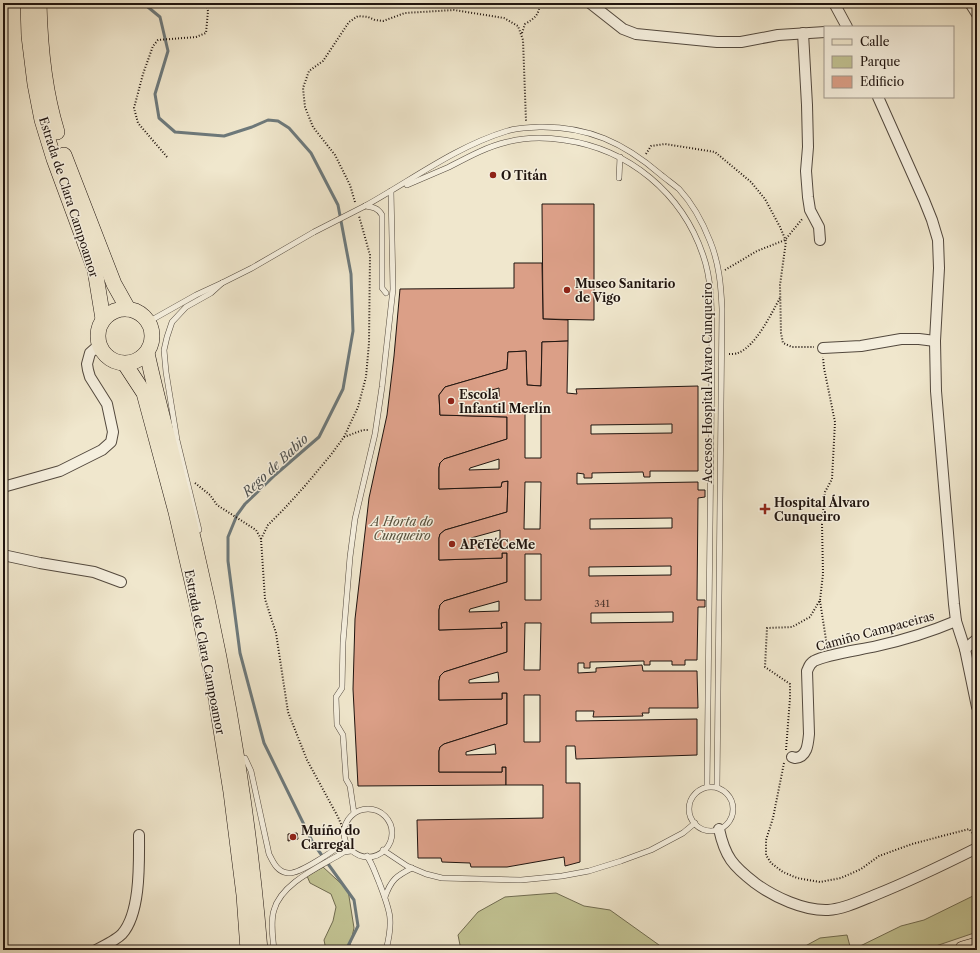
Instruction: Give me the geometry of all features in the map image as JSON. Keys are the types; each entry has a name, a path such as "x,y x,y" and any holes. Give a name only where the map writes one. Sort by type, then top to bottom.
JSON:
{"highway":[{"path":"963,950 977,946"}],"main road":[{"name":"Estrada de Clara Campoamor","path":"28,3 29,36 34,84 42,120 54,159 95,270 104,319 99,327 99,345 109,358 124,364 144,393 176,512 198,607 214,686 231,792 244,895 248,950"},
{"name":"Estrada de Clara Campoamor","path":"39,3 40,36 46,84 55,125 63,152 114,284 128,309"},
{"path":"104,319 115,311 128,309 143,315 148,322"},
{"name":"Estrada de Clara Campoamor","path":"148,322 152,329 152,338 151,346 147,353 212,621 233,736 244,808 260,950"},
{"path":"124,364 137,360 147,353"},
{"name":"Estrada de Clara Campoamor","path":"184,501 199,531 223,638 245,758 268,950"}],"street":[{"path":"590,3 623,29 636,34 717,42 742,42 778,35 824,32"},
{"path":"834,3 846,26"},
{"path":"970,3 977,14"},
{"path":"803,33 807,105 808,147 806,171 808,197 810,210 820,227 820,240"},
{"path":"878,98 924,200 938,240 939,268 935,341 936,391 953,596 956,621 965,649 977,707"},
{"path":"823,348 861,346 901,339 935,341"},
{"path":"3,487 60,471 102,450 111,442 113,432 107,404 90,377 87,364 90,353 99,345"},
{"path":"3,555 94,572 121,582"},
{"name":"Camiño Campaceiras","path":"792,757 802,756 806,751 808,744 807,671 809,665 814,661 828,657 925,634 956,621"},
{"path":"965,649 977,639"},
{"path":"719,829 722,846 731,861 744,874 765,890 784,900 810,908 829,910 852,904 887,890 942,866 977,848"},
{"path":"96,950 122,934 130,920 139,882 139,835"}],"lane":[{"name":"Accesos Hospital Alvaro Cunqueiro","path":"148,322 365,206 444,158 476,142 508,131 526,128 551,127 593,134 621,146 642,158 679,189 692,206 710,240 717,259 719,272 722,309 722,354 717,788"},
{"name":"Accesos Hospital Alvaro Cunqueiro","path":"391,191 478,152 506,142 527,138 548,138 573,141 604,150 620,157 638,168 657,183 671,197 683,212 693,230 704,256 709,279 712,354 707,787"},
{"path":"619,178 620,157"},
{"path":"354,813 350,786 346,779 343,735 337,725 336,697 342,688 343,642 350,556 355,519 375,430 382,387 393,289 391,191"},
{"path":"365,206 380,210 382,215 382,288 386,293"},
{"name":"Accesos Hospital Alvaro Cunqueiro","path":"199,531 177,440 164,350 172,322 186,307 211,293 222,283"},
{"path":"245,758 251,771 269,854 273,864 279,870 288,874 299,871 345,842"},
{"path":"707,787 717,788 726,793 731,799 733,813 725,826 719,829 706,830 695,823 691,817 690,804 696,793 707,787"},
{"path":"370,809 384,816 389,822 392,831 391,839 383,850 373,856 359,855 351,851 345,842 347,820 354,813 370,809"},
{"path":"383,850 407,866 426,874 442,878 521,880 562,876 614,863 651,850 683,833 695,823"},
{"path":"274,950 274,910 285,890 344,852 351,851"},
{"path":"367,856 372,863 389,908 390,936 386,950"},
{"path":"386,897 390,883 412,868"}],"path":[{"path":"167,157 138,124 134,108 143,74 153,46 158,40 196,37 206,32 208,11 206,3"},
{"path":"521,34 525,24 534,19 538,12 540,3"},
{"path":"356,206 350,185 335,155 313,128 305,107 303,88 309,71 323,61 349,22 358,16 383,21 405,13 454,10 504,18 518,26 523,40 526,128"},
{"path":"642,158 651,146 665,144 715,152 751,182 765,199 780,227 785,240 781,272 783,343 792,347 823,348 824,368 835,422 832,479 825,492 822,524 823,574 820,600 828,657"},
{"path":"719,272 729,269 758,251 785,240 810,210"},
{"path":"261,539 268,525 299,493 344,437 358,407 366,377 369,343 370,255 358,213"},
{"path":"722,354 738,354 749,346 763,327 781,297"},
{"path":"344,437 363,430 375,430"},
{"path":"188,482 196,484 210,495 217,505 256,530 261,539 265,599 276,634 288,712 307,760 345,833"},
{"path":"820,600 810,617 792,627 767,628 765,667 790,684 790,698 785,756 774,818 766,840 766,855 783,872 797,878 820,882 841,878 861,869 879,856 946,834 969,829 977,838"}],"green space":[{"path":"323,867 348,890 354,928 349,950 326,950 324,940 333,921 336,907 331,894 310,883 307,876"},
{"path":"556,893 584,906 610,910 666,950 461,950 458,935 478,912 505,897"},
{"path":"977,894 977,932 924,950 852,950 901,926 924,920"},
{"path":"847,935 851,950 798,950 820,938"}],"building":[{"path":"542,204 594,204 594,320 543,319"},
{"path":"514,263 542,263 543,319 568,320 568,341 542,342 541,386 527,385 526,351 508,352 507,369 445,387 439,395 440,415 507,417 507,439 444,459 440,463 439,468 439,489 501,487 502,482 508,481 507,512 445,530 440,534 439,538 439,560 502,558 502,553 507,553 507,582 444,601 440,605 439,610 439,630 502,628 501,623 507,622 507,652 444,672 440,676 439,681 439,700 502,699 502,693 507,693 507,724 444,744 440,747 439,751 439,772 502,772 502,767 506,767 506,785 358,786 353,689 355,619 369,498 387,415 400,289 514,288"},
{"path":"568,341 567,393 577,394 576,389 698,386 698,471 650,471 650,477 644,477 643,472 592,473 592,478 584,478 584,474 577,473 577,484 698,482 698,490 705,490 705,497 698,498 697,600 705,600 705,607 698,607 697,660 685,660 685,665 672,665 672,661 650,661 650,665 644,665 644,661 590,662 590,668 584,668 584,663 578,663 578,673 596,672 596,668 642,665 643,671 697,671 698,708 649,708 649,713 642,713 643,716 593,717 594,711 576,711 576,721 697,719 697,755 576,759 575,746 566,746 566,783 580,783 580,862 565,866 564,857 507,867 471,867 470,863 442,862 441,858 418,858 417,820 543,818 543,785 506,785 506,767 502,767 502,772 439,772 439,751 440,747 444,744 507,724 507,693 502,693 502,699 439,700 439,681 440,676 444,672 507,652 507,622 501,623 502,628 439,630 439,610 440,605 444,601 507,582 507,553 502,553 502,558 439,560 439,538 440,534 445,530 507,512 508,481 502,482 501,487 439,489 440,463 444,459 507,439 507,417 440,415 439,395 445,387 507,369 508,352 526,351 527,385 541,386 542,342","holes":["499,388 499,397 469,398 470,396","525,411 541,411 541,458 525,458","672,424 672,433 591,434 591,425","499,459 499,469 469,470 470,468","525,482 541,482 540,529 524,529","672,518 672,528 590,529 590,519","500,530 500,540 470,541 471,538","525,554 541,554 541,600 525,600","671,566 671,575 589,576 589,567","499,601 499,611 469,612 470,609","673,612 673,622 591,623 591,613","525,623 541,623 540,670 524,670","498,672 499,682 469,683 469,680","524,695 540,695 540,742 524,742","495,744 496,754 466,755 466,752"]},
{"name":"Muíño do Carregal","path":"297,833 298,839 288,841 288,834"}],"waterway":[{"name":"Rego de Babio","path":"143,3 160,17 168,51 155,94 159,118 175,132 224,136 268,120 278,121 289,128 311,153 338,205 351,274 353,331 343,389 319,437 275,475 245,504 237,515 228,537 228,561 240,653 264,743 313,843 354,900 358,926 346,950"}],"place":[{"name":"O Titán","path":"493,175"},
{"name":"Museo Sanitario de Vigo","path":"567,290"},
{"name":"Escola Infantil Merlín","path":"451,401"},
{"name":"Hospital Álvaro Cunqueiro","path":"765,509"},
{"name":"APeTéCeMe","path":"452,544"},
{"name":"Muíño do Carregal","path":"293,837"}],"park label":[{"name":"A Horta do Cunqueiro","path":"402,528"}]}
